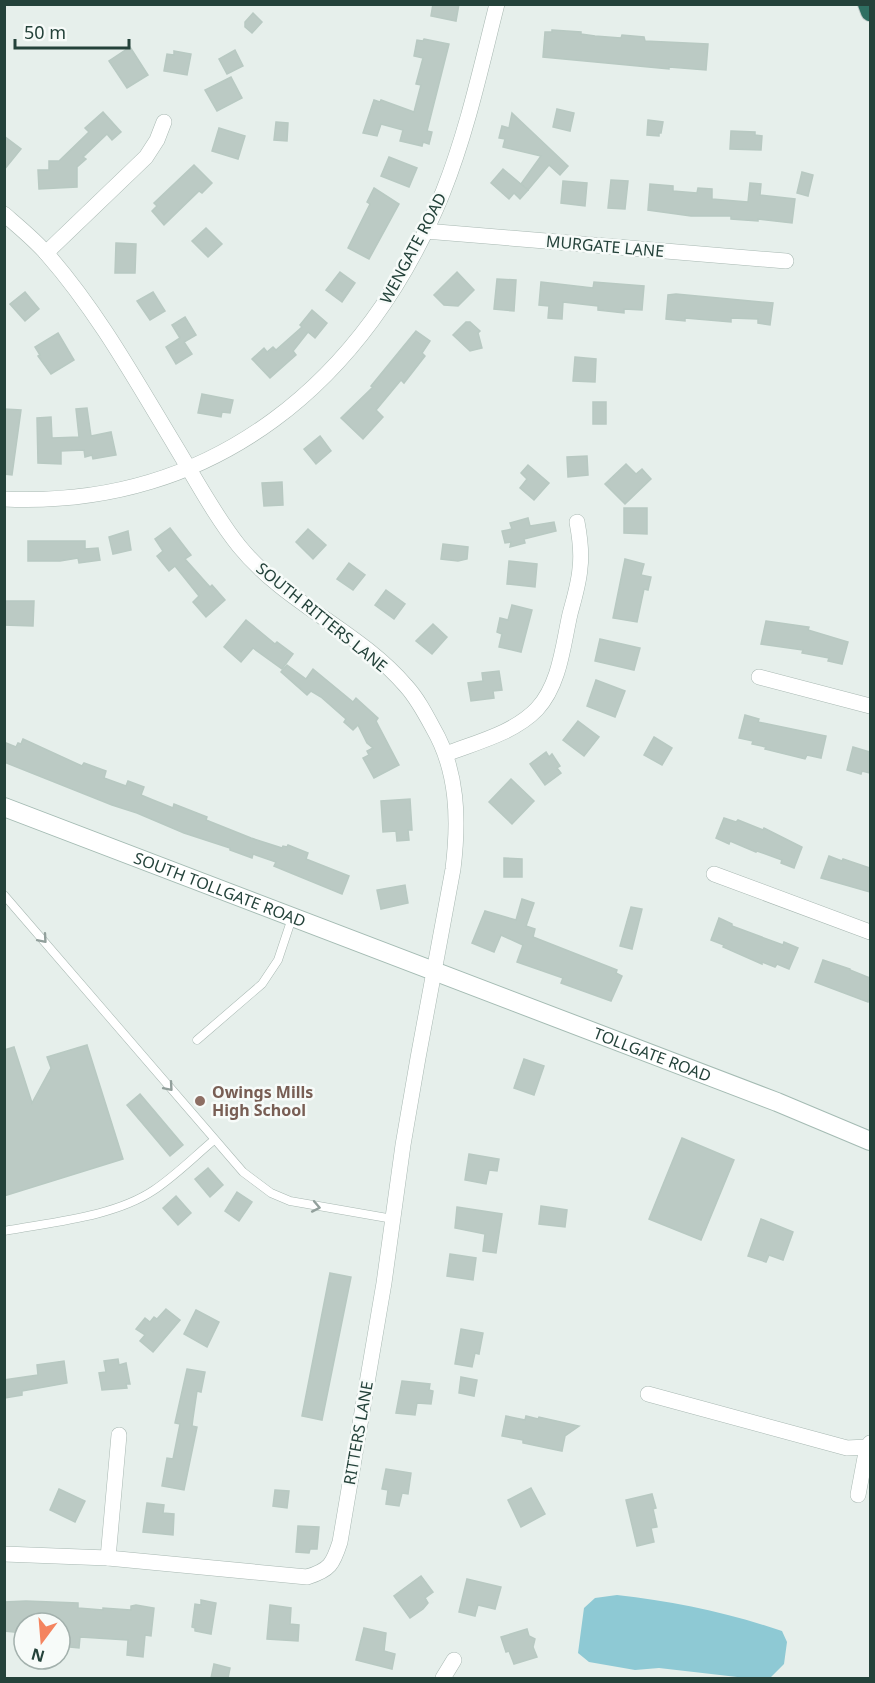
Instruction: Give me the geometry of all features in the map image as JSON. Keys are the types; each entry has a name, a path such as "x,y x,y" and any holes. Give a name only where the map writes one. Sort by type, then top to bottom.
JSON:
{"highway":[{"path":"867,4 870,12"}],"street":[{"name":"WENGATE ROAD","path":"4,499 44,499 119,490 190,469 254,435 319,382 351,348 378,314 425,231 455,159 497,4"},
{"path":"46,253 146,157 164,122"},
{"name":"SOUTH RITTERS LANE","path":"4,214 46,253 82,297 232,537 264,574 364,649 405,685 424,712 447,754 455,801 457,841 434,973"},
{"name":"MURGATE LANE","path":"425,231 786,261"},
{"path":"447,754 505,731 537,709 546,695 558,665 580,570 581,544 577,522"},
{"path":"759,678 870,706"},
{"name":"SOUTH TOLLGATE ROAD","path":"4,807 434,973"},
{"path":"714,874 870,932"},
{"name":"TOLLGATE ROAD","path":"434,973 777,1102 870,1140"},
{"name":"RITTERS LANE","path":"4,1554 108,1558 307,1577 329,1568 340,1542 384,1283 403,1145 434,973"},
{"path":"648,1394 847,1448 869,1445 858,1495"},
{"path":"108,1558 119,1435"},
{"path":"443,1678 454,1660"}],"lane":[{"path":"4,895 243,1172 272,1193 290,1201 393,1219"},
{"path":"197,1040 262,984 278,960 292,918"},
{"path":"4,1231 105,1211 135,1201 155,1190 214,1140"}],"water":[{"path":"617,1595 701,1608 782,1631 787,1642 784,1664 771,1677 746,1678 659,1668 635,1670 589,1662 578,1653 584,1608 595,1598"}],"building":[{"path":"433,4 459,4 456,21 431,16"},
{"path":"253,13 262,22 252,33 245,27 245,22"},
{"path":"552,30 621,38 622,35 644,37 645,41 708,44 706,70 669,67 669,69 543,57 545,32 552,32"},
{"path":"424,39 449,44 427,131 432,132 429,144 423,142 422,146 400,141 403,130 381,124 377,136 363,133 374,100 380,102 381,100 414,112 421,85 416,84 423,58 414,56 417,40 423,41"},
{"path":"130,47 148,75 127,88 109,61"},
{"path":"235,50 243,66 227,74 219,59"},
{"path":"174,51 191,54 187,75 164,71 167,54 174,55"},
{"path":"231,77 242,98 217,111 205,90"},
{"path":"557,109 574,113 570,131 553,127"},
{"path":"103,112 121,132 112,140 107,134 83,157 86,159 77,167 77,187 39,189 38,170 49,170 49,161 59,161 89,132 85,128"},
{"path":"512,113 568,166 560,175 549,165 528,190 521,184 541,156 503,147 505,139 499,138 502,126 509,128"},
{"path":"648,120 663,122 659,136 647,135"},
{"path":"276,122 288,123 287,141 274,140"},
{"path":"219,128 245,136 238,159 212,151"},
{"path":"731,131 755,132 755,135 762,136 761,150 730,149"},
{"path":"4,136 21,149 4,170"},
{"path":"389,157 417,168 409,187 381,176"},
{"path":"194,165 212,183 202,193 199,191 164,225 152,211 157,206 154,203"},
{"path":"503,169 528,190 520,199 514,193 509,199 491,183"},
{"path":"802,172 813,175 808,196 797,193"},
{"path":"611,180 628,181 625,209 608,208"},
{"path":"563,181 587,183 585,206 561,203"},
{"path":"750,183 761,184 760,195 795,199 792,223 731,219 731,216 691,216 648,210 650,184 673,186 673,191 697,193 698,188 712,189 712,199 748,202"},
{"path":"374,188 399,204 369,259 348,248 370,204 367,202"},
{"path":"206,228 222,244 208,257 192,241"},
{"path":"116,243 136,244 135,273 115,273"},
{"path":"340,272 355,283 342,302 326,290"},
{"path":"457,272 474,290 458,306 444,305 434,295"},
{"path":"497,279 516,280 514,311 494,309"},
{"path":"541,282 593,288 594,282 644,286 642,310 624,309 624,313 598,310 598,306 563,302 562,319 548,318 549,306 539,305"},
{"path":"25,292 39,309 25,321 10,304"},
{"path":"153,292 165,311 150,320 137,301"},
{"path":"668,295 773,303 770,325 758,323 758,319 731,318 731,322 685,318 685,321 666,319"},
{"path":"312,310 327,323 315,338 308,332 293,351 296,355 270,378 252,359 264,348 267,352 273,347 276,350 302,327 300,325"},
{"path":"185,317 196,335 184,342 192,354 176,364 166,347 180,338 172,325"},
{"path":"466,322 470,322 480,331 478,333 482,348 470,351 453,335"},
{"path":"416,331 430,341 422,353 425,356 404,383 401,380 376,410 383,417 363,439 341,418 373,387 371,386"},
{"path":"58,333 74,360 51,374 38,356 40,355 35,347"},
{"path":"575,357 596,359 595,382 573,381"},
{"path":"202,394 233,400 230,413 222,412 221,417 198,413"},
{"path":"593,402 606,402 606,424 593,424"},
{"path":"87,408 91,436 111,432 116,455 93,459 92,455 85,457 84,450 61,451 61,464 38,463 37,418 51,417 52,438 79,437 76,409"},
{"path":"4,409 21,410 12,475 4,474"},
{"path":"320,436 331,451 316,464 304,449"},
{"path":"587,456 588,475 568,477 567,457"},
{"path":"626,464 636,474 642,469 651,479 625,504 605,484"},
{"path":"528,465 549,483 534,500 520,488 527,479 521,473"},
{"path":"282,482 283,505 264,506 262,483"},
{"path":"624,508 647,508 647,534 624,533"},
{"path":"528,518 530,526 554,522 556,531 524,539 525,543 510,547 511,542 505,543 502,531 512,529 510,523"},
{"path":"170,528 191,555 185,559 225,600 206,617 193,602 199,596 175,566 169,571 157,556 163,551 155,539"},
{"path":"308,529 326,545 313,559 296,542"},
{"path":"128,531 131,550 113,554 109,537"},
{"path":"28,541 85,541 85,549 98,548 100,560 79,563 78,558 60,561 28,561"},
{"path":"443,544 468,547 467,559 458,561 441,559"},
{"path":"625,559 644,564 641,575 651,577 648,590 644,589 637,622 613,618"},
{"path":"509,561 537,564 535,587 507,584"},
{"path":"349,563 365,575 353,590 337,579"},
{"path":"386,590 405,604 394,619 375,605"},
{"path":"4,601 34,601 33,626 4,625"},
{"path":"512,605 532,610 521,652 499,647 502,634 497,632 500,618 508,620"},
{"path":"246,620 275,644 277,642 293,654 282,669 253,648 241,662 224,647"},
{"path":"766,621 809,627 808,630 848,642 842,664 828,661 829,658 802,653 803,650 761,644"},
{"path":"433,624 447,637 432,654 416,641"},
{"path":"600,639 640,648 634,670 595,661"},
{"path":"287,665 306,679 313,669 353,702 356,698 378,718 376,721 399,765 374,778 363,758 369,755 367,751 373,748 367,743 358,725 353,730 344,722 346,719 321,697 311,691 307,695 281,672"},
{"path":"499,671 502,690 493,691 494,698 471,701 468,683 483,681 482,673"},
{"path":"596,680 625,691 615,717 587,706"},
{"path":"745,715 759,719 758,722 826,736 821,758 807,755 805,759 765,749 766,747 752,744 753,741 739,738"},
{"path":"578,721 599,737 584,756 563,740"},
{"path":"654,737 672,748 662,765 644,755"},
{"path":"23,739 82,766 84,763 106,771 104,778 126,786 128,781 144,787 141,795 173,808 174,804 251,838 282,848 288,845 308,853 306,859 349,876 342,894 274,866 276,862 253,854 252,858 230,850 230,848 184,833 4,762 4,742 16,747"},
{"path":"853,747 870,752 870,773 862,771 861,774 847,770"},
{"path":"546,752 549,757 552,754 560,766 557,768 561,773 545,785 530,764"},
{"path":"511,779 534,801 512,824 489,802"},
{"path":"410,799 412,830 408,830 409,840 397,841 396,831 383,832 381,801"},
{"path":"724,818 736,822 738,820 763,830 764,828 802,847 794,868 781,863 782,860 716,838"},
{"path":"829,856 870,868 870,892 821,878"},
{"path":"504,858 522,859 522,877 504,877"},
{"path":"405,885 408,903 381,909 377,890"},
{"path":"522,899 534,903 526,926 535,929 533,937 617,970 616,973 622,976 611,1001 561,983 563,978 517,962 523,945 501,935 494,952 472,943 485,911 516,920"},
{"path":"631,907 642,909 632,949 620,946"},
{"path":"719,918 732,926 783,945 784,942 798,948 789,969 777,964 775,967 762,962 762,964 711,940"},
{"path":"823,960 870,978 868,1002 815,982"},
{"path":"87,1045 123,1159 4,1196 4,1050 14,1047 32,1103 51,1068 47,1057"},
{"path":"524,1059 544,1066 534,1095 514,1088"},
{"path":"140,1094 183,1145 170,1156 127,1105"},
{"path":"682,1138 734,1160 701,1240 649,1219"},
{"path":"469,1154 499,1159 497,1171 489,1170 486,1184 465,1180"},
{"path":"208,1168 223,1185 210,1197 195,1179"},
{"path":"237,1192 252,1202 239,1221 225,1211"},
{"path":"176,1196 191,1213 178,1225 163,1208"},
{"path":"541,1206 567,1210 565,1227 539,1224"},
{"path":"457,1207 502,1214 496,1253 483,1251 485,1234 455,1228"},
{"path":"761,1219 793,1232 783,1260 769,1255 766,1262 748,1256"},
{"path":"450,1254 476,1258 473,1280 447,1276"},
{"path":"330,1273 351,1277 322,1420 302,1416"},
{"path":"166,1309 180,1320 153,1352 140,1341 145,1335 136,1329 145,1318 150,1322 154,1317 157,1319"},
{"path":"196,1310 219,1322 207,1347 184,1334"},
{"path":"461,1329 483,1333 479,1354 475,1353 472,1367 455,1364"},
{"path":"118,1359 119,1365 126,1363 130,1384 126,1384 127,1388 102,1390 99,1373 106,1372 104,1361"},
{"path":"64,1361 67,1383 22,1391 22,1395 4,1398 4,1380 38,1375 37,1365"},
{"path":"187,1369 205,1372 201,1392 197,1391 192,1426 197,1427 184,1490 162,1486 167,1458 173,1459 180,1424 175,1423"},
{"path":"461,1377 477,1380 474,1396 459,1393"},
{"path":"402,1381 430,1384 429,1390 433,1391 431,1404 417,1403 415,1415 396,1413"},
{"path":"506,1416 525,1420 526,1416 538,1419 539,1417 579,1426 565,1436 562,1451 502,1436"},
{"path":"386,1469 411,1473 408,1494 402,1493 399,1506 386,1504 388,1490 382,1489"},
{"path":"531,1488 545,1514 521,1527 508,1500"},
{"path":"59,1489 85,1501 75,1522 50,1510"},
{"path":"275,1490 289,1491 287,1508 273,1506"},
{"path":"652,1494 656,1508 653,1509 657,1527 651,1528 654,1542 637,1546 626,1500"},
{"path":"147,1503 164,1505 163,1513 174,1514 173,1535 143,1532"},
{"path":"298,1526 319,1527 317,1549 310,1549 309,1553 296,1552"},
{"path":"421,1576 433,1592 425,1598 428,1603 423,1609 410,1618 394,1596"},
{"path":"467,1579 501,1587 495,1609 478,1605 475,1616 459,1612"},
{"path":"201,1600 216,1603 211,1634 195,1631 192,1627 195,1604 201,1605"},
{"path":"4,1602 78,1603 78,1608 103,1610 103,1608 131,1610 131,1606 136,1605 154,1608 151,1636 145,1635 143,1657 127,1655 128,1640 80,1637 79,1648 72,1647 72,1611 12,1611 12,1632 4,1631"},
{"path":"270,1605 291,1608 290,1624 299,1625 298,1641 267,1639"},
{"path":"364,1628 386,1633 384,1651 395,1654 392,1669 356,1660"},
{"path":"527,1629 529,1636 535,1639 533,1647 537,1657 514,1664 509,1651 506,1652 501,1637"},
{"path":"214,1664 230,1668 228,1678 211,1678"}],"place":[{"name":"Owings Mills High School","path":"200,1101"}]}
